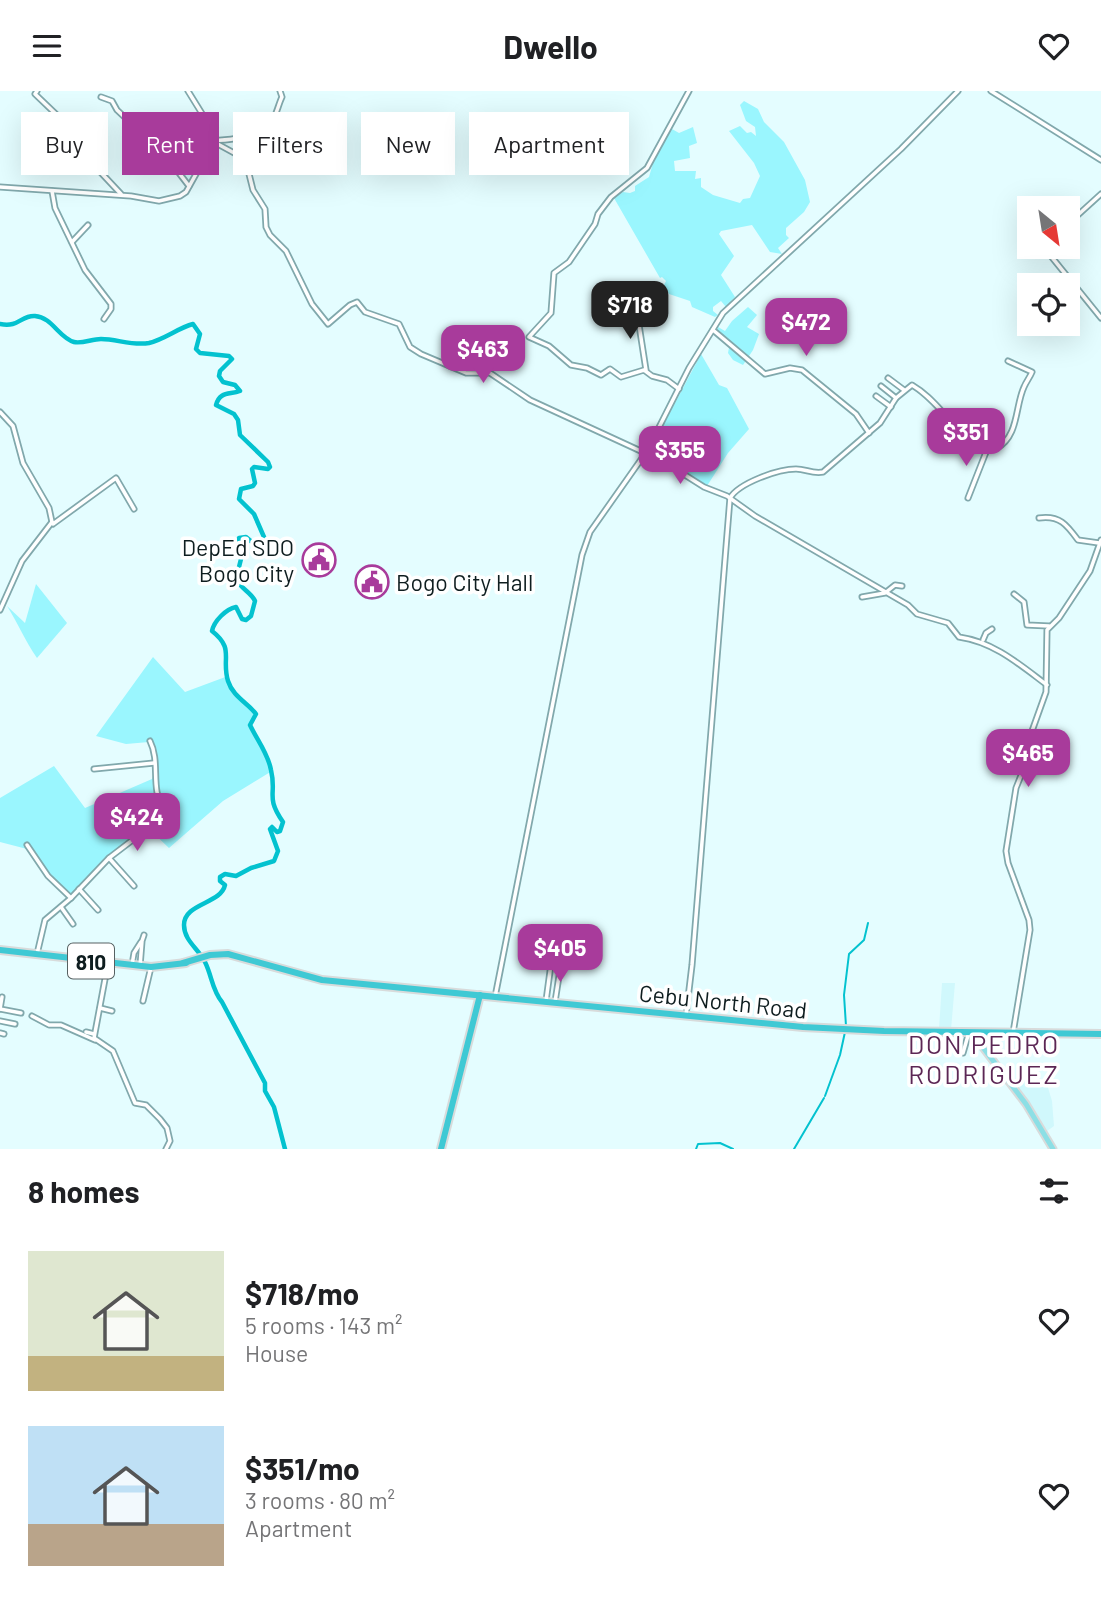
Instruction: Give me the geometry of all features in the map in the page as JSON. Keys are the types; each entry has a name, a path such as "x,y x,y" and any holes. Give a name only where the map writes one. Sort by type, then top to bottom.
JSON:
{"highway":[{"name":"Cebu North Road","path":"0,950 151,967 221,955 241,957 322,980 842,1030 1101,1034"},
{"path":"441,1149 480,995"}],"main road":[{"path":"971,1033 1026,1104 1053,1149"}],"street":[{"path":"188,91 201,112"},
{"path":"219,141 257,133 270,125 282,97 280,91"},
{"path":"679,389 667,380 644,370 621,377 610,369 601,375 587,368 570,365 550,346 533,336 551,313 554,273 569,262 611,197 647,168 689,91"},
{"path":"495,997 582,555 590,531 646,452 689,368 723,313 901,149 958,91"},
{"path":"991,91 1101,160"},
{"path":"35,92 59,117 76,146 122,195"},
{"path":"101,97 112,101 117,110 166,156 189,186"},
{"path":"219,143 246,162 253,190 265,209 266,227 270,235 286,251 312,304 328,324 357,302 365,312 399,324 410,347 421,354 466,373 491,373 530,400 646,452 704,487 730,498 755,516 908,605 917,614 948,623 959,638 983,641 1047,685"},
{"path":"0,187 164,200 183,195 195,175"},
{"path":"52,191 55,208 91,281 111,304 111,309 104,319"},
{"path":"1080,213 1101,194"},
{"path":"72,242 88,226"},
{"path":"1053,259 1101,318"},
{"path":"640,310 639,325 646,373"},
{"path":"713,330 765,374 790,368 802,370 856,414 868,431"},
{"path":"686,1015 732,493 750,482 796,469 813,474 823,472 868,431 875,428 896,398 912,385 954,426 988,447 997,448 1005,444 1022,400 1022,389 1032,372 1008,361"},
{"path":"888,377 904,390"},
{"path":"881,386 896,398"},
{"path":"876,396 891,407"},
{"path":"0,412 13,426 23,463 49,508 52,522"},
{"path":"968,498 988,447"},
{"path":"0,610 22,561 52,522 53,524 116,478 134,509"},
{"path":"1013,1033 1025,971 1030,925 1007,863 1006,851 1016,788 1046,692 1046,634 1090,571 1099,545 1078,540 1064,521 1052,517 1039,518"},
{"path":"862,597 885,593 895,585 902,586"},
{"path":"1014,594 1024,602 1027,625 1051,626"},
{"path":"983,641 986,633 992,629"},
{"path":"37,954 43,922 72,898 108,858 166,819 166,810 157,793 150,741"},
{"path":"94,769 155,763"},
{"path":"27,845 48,876 72,898"},
{"path":"108,858 134,886"},
{"path":"79,889 98,910"},
{"path":"61,907 73,924"},
{"path":"136,965 144,935"},
{"path":"136,965 134,953 142,941"},
{"path":"95,1040 108,963"},
{"path":"545,1001 551,964 577,966"},
{"path":"144,1001 151,967"},
{"path":"555,1002 559,976"},
{"path":"1,999 0,1009 21,1013"},
{"path":"100,1009 112,1011"},
{"path":"32,1016 49,1025 61,1025 113,1051 135,1103 147,1106 167,1128 170,1141 166,1149"},
{"path":"0,1021 15,1024"},
{"path":"86,1031 94,1034"},
{"path":"964,1053 971,1033"}],"shaded area":[{"path":"744,101 758,109 764,122 784,142 805,180 810,202 804,212 786,228 789,238 778,248 782,254 770,252 752,225 721,231 719,234 734,256 721,275 735,297 726,307 721,301 713,307 713,311 718,315 715,317 692,307 690,301 669,294 664,285 666,281 660,278 614,198 623,192 635,191 635,186 649,177 655,156 672,129 679,133 693,127 697,143 689,146 690,158 674,161 675,171 696,171 695,179 701,178 701,187 713,195 740,203 743,199 750,198 760,176 754,163 729,131 740,126 747,133 751,132 756,136 755,127 746,121 740,105"},
{"path":"182,175 194,175 189,184"},
{"path":"748,307 757,315 747,327 759,334 743,365 733,360 728,353 730,342 717,331 718,327 725,331"},
{"path":"701,354 719,385 727,388 749,429 728,453 707,486 650,450"},
{"path":"36,584 67,623 37,658 7,606 25,623"},
{"path":"153,657 185,692 228,676 236,693 256,714 250,725 266,753 272,771 223,801 169,848 148,828 101,864 71,896 50,878 27,849 0,842 0,798 54,766 85,808 152,779 158,761 149,742 126,744 96,736"},
{"path":"942,983 955,983 951,1030 939,1029"},
{"path":"1012,1080 1046,1081 1052,1101 1054,1126 1047,1131"}],"waterway":[{"path":"0,324 12,324 35,316 46,320 74,342 101,339 143,344 193,324 200,334 196,349 200,353 229,356 232,359 220,371 219,376 223,382 235,385 240,391 222,395 216,405 234,414 238,420 240,435 270,467 252,469 255,483 241,489 239,499 254,514 267,544 260,549 246,537 239,538 241,559 236,579 255,601 251,616 246,620 242,619 236,607 232,608 218,620 212,631 219,637 225,649 226,673 230,687 256,714 250,725 270,764 274,806 283,822 280,831 277,832 272,827 270,829 278,851 274,861 236,876 225,874 220,877 220,881 225,885 222,891 190,912 184,925 186,936 205,962 216,993 265,1083 265,1091 274,1107 285,1149"},
{"path":"846,1026 844,995 849,954 864,940 868,923"},
{"path":"825,1096 845,1032"},
{"path":"794,1149 824,1098"},
{"path":"696,1149 698,1144 720,1143 733,1149"}],"place":[{"name":"DepEd SDO Bogo City","path":"319,560"},
{"name":"Bogo City Hall","path":"372,582"}],"district":[{"name":"DON PEDRO RODRIGUEZ","path":"984,1058"}]}
